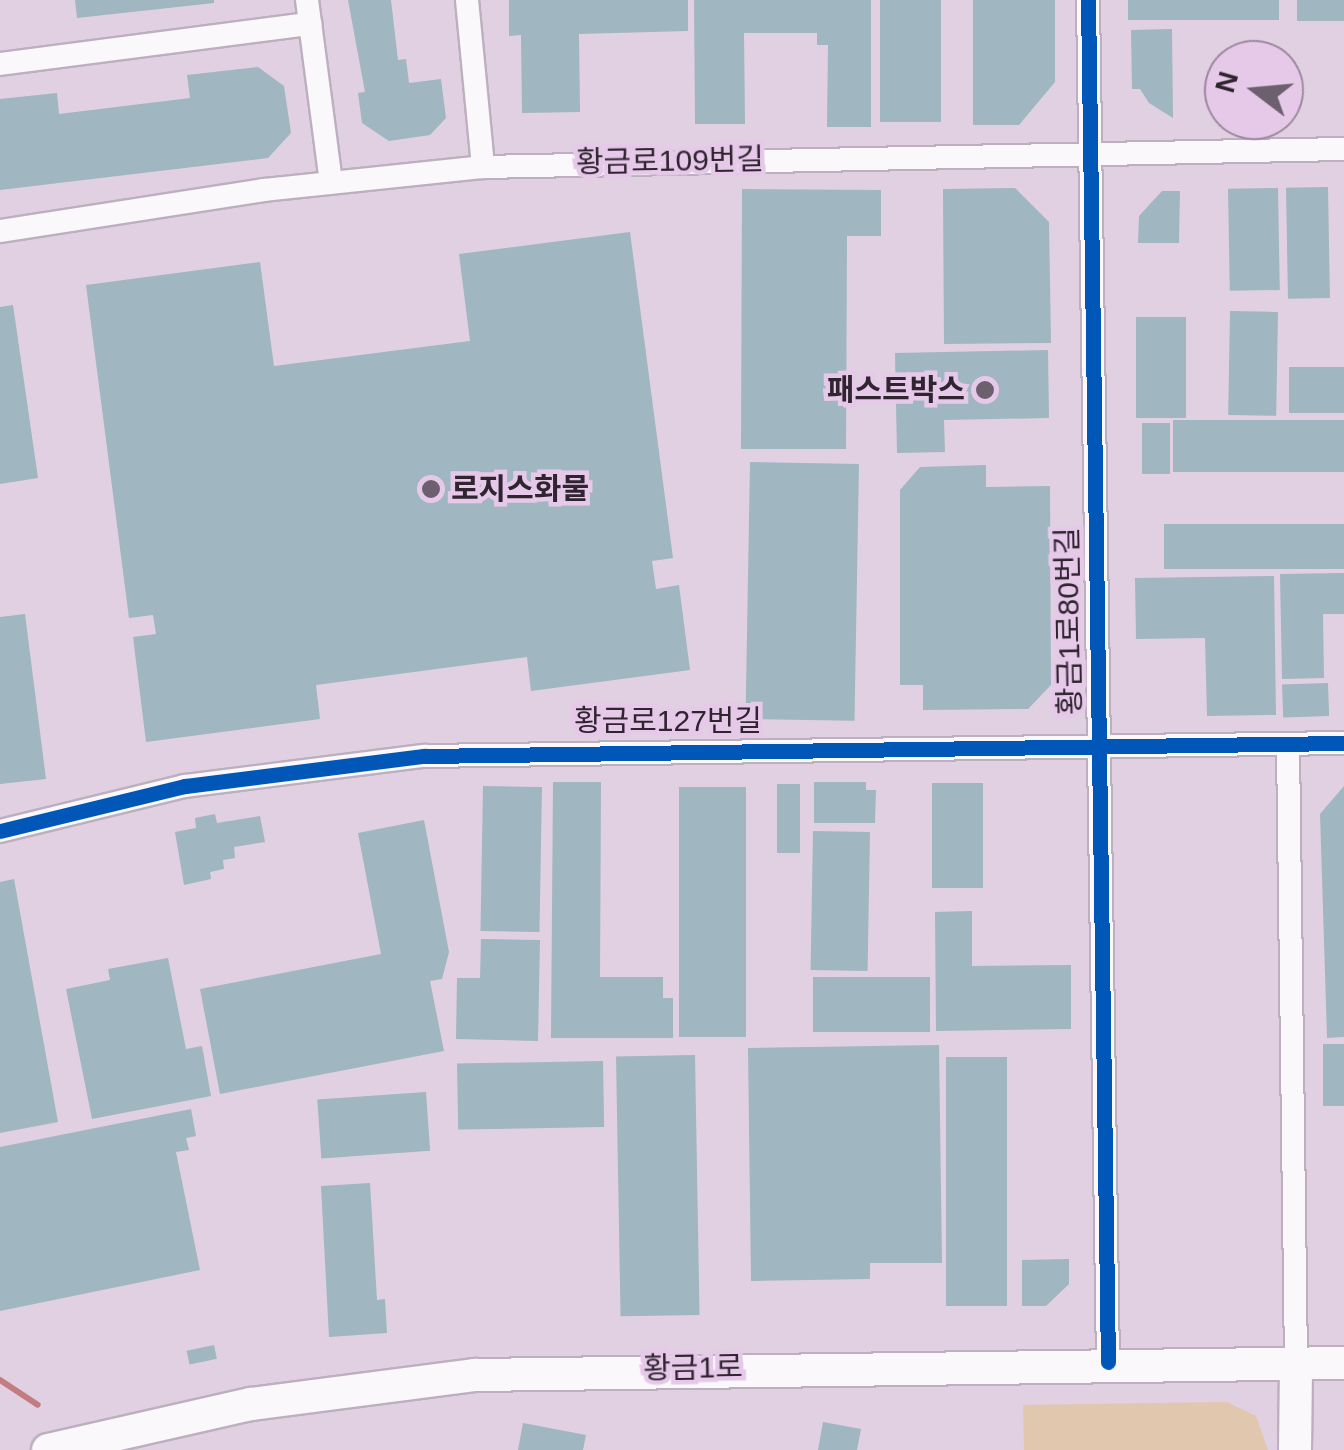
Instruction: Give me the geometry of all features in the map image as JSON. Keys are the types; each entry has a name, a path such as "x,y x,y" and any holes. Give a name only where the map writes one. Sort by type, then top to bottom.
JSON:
{"street":[{"path":"307,0 331,182"},
{"path":"467,0 483,167"},
{"name":"황금1로80번길","path":"1088,0 1108,1362"},
{"path":"0,64 310,24"},
{"name":"황금로109번길","path":"0,231 331,182 483,167 1344,148"},
{"name":"황금로127번길","path":"0,831 184,786 358,760 582,748 1344,743"},
{"path":"1288,744 1294,1450"},
{"name":"황금1로","path":"48,1450 251,1404 475,1375 1108,1362 1344,1363"}],"shaded area":[{"path":"1227,1402 1256,1416 1268,1450 1024,1450 1023,1405"}],"building":[{"path":"75,0 214,0 214,3 77,18"},
{"path":"348,0 391,0 398,60 406,59 409,83 441,79 446,118 430,135 389,141 362,123 358,93 365,92"},
{"path":"509,0 688,0 688,31 579,34 580,112 522,113 521,35 509,36"},
{"path":"694,0 871,0 871,127 827,127 828,45 817,45 817,33 744,33 745,124 695,124"},
{"path":"880,0 941,0 941,122 880,122"},
{"path":"973,0 1055,0 1055,82 1019,125 973,125"},
{"path":"1128,0 1279,0 1279,20 1128,20"},
{"path":"1297,0 1344,0 1344,21 1297,21"},
{"path":"1172,29 1173,118 1149,103 1140,89 1132,89 1131,30"},
{"path":"258,67 284,86 291,133 268,158 0,190 0,99 57,93 59,114 190,98 187,75"},
{"path":"1328,187 1330,298 1288,299 1286,188"},
{"path":"1015,188 1049,222 1051,343 944,344 943,189"},
{"path":"1278,188 1280,290 1230,291 1228,189"},
{"path":"742,189 881,190 881,236 847,236 846,449 741,449"},
{"path":"1162,191 1180,191 1179,243 1138,243 1139,216"},
{"path":"630,232 673,558 652,561 656,589 679,585 690,670 531,691 527,657 316,685 320,719 146,742 133,637 156,634 153,615 129,618 86,285 260,262 274,366 470,341 459,254"},
{"path":"13,305 38,478 0,484 0,307"},
{"path":"1230,311 1278,312 1276,416 1228,415"},
{"path":"1136,317 1186,317 1186,418 1136,418"},
{"path":"1048,350 1049,418 944,420 945,452 897,453 895,353"},
{"path":"1289,367 1344,367 1344,413 1289,413"},
{"path":"1173,420 1344,420 1344,472 1173,472"},
{"path":"1142,423 1170,423 1170,474 1142,474"},
{"path":"750,462 859,464 854,721 746,719"},
{"path":"986,465 986,487 1050,486 1051,685 1028,709 923,710 923,685 900,685 900,490 920,467"},
{"path":"1164,524 1344,524 1344,569 1164,569"},
{"path":"1344,573 1344,614 1323,614 1324,678 1282,679 1280,574"},
{"path":"1274,576 1276,715 1207,716 1205,638 1136,639 1135,578"},
{"path":"25,614 46,779 0,784 0,617"},
{"path":"1328,683 1329,716 1283,718 1282,685"},
{"path":"553,782 601,782 600,977 663,977 663,998 673,998 673,1038 551,1038"},
{"path":"814,782 866,782 866,790 876,790 875,823 814,823"},
{"path":"932,783 983,783 983,888 932,888"},
{"path":"777,784 800,784 800,853 777,853"},
{"path":"483,786 542,787 539,932 480,931"},
{"path":"1344,786 1344,1037 1327,1038 1320,814"},
{"path":"679,787 746,787 746,1037 679,1037"},
{"path":"215,814 217,823 260,816 265,842 234,847 235,858 223,860 224,869 210,872 211,879 184,885 175,832 196,828 195,818"},
{"path":"424,820 449,952 442,979 430,981 444,1051 220,1094 200,989 381,954 358,833"},
{"path":"813,831 870,832 868,971 811,970"},
{"path":"14,879 58,1122 0,1133 0,882"},
{"path":"972,911 972,966 1071,965 1071,1029 936,1031 935,912"},
{"path":"481,939 540,940 538,1041 456,1039 457,978 480,978"},
{"path":"168,958 186,1049 202,1046 211,1096 92,1119 66,989 110,980 108,969"},
{"path":"813,977 930,977 930,1032 813,1032"},
{"path":"1323,1044 1344,1044 1344,1106 1323,1106"},
{"path":"939,1045 942,1263 870,1263 870,1279 751,1281 748,1048"},
{"path":"695,1055 700,1315 621,1316 616,1056"},
{"path":"946,1057 1007,1057 1007,1306 946,1306"},
{"path":"603,1061 604,1127 458,1130 457,1064"},
{"path":"426,1092 430,1151 321,1158 317,1100"},
{"path":"191,1109 196,1136 186,1138 189,1150 176,1152 200,1270 0,1311 0,1147"},
{"path":"370,1183 377,1300 385,1299 387,1333 329,1337 321,1186"},
{"path":"1069,1259 1069,1284 1046,1306 1022,1306 1022,1260"},
{"path":"214,1345 217,1359 190,1365 187,1351"},
{"path":"823,1422 861,1429 857,1450 818,1450"},
{"path":"523,1423 586,1435 583,1450 518,1450"}],"waterway":[{"path":"0,1380 38,1405"}],"cycle path":[{"path":"1088,0 1108,1362"},
{"path":"0,831 185,786 424,756 1344,743"}],"place":[{"name":"패스트박스","path":"985,390"},
{"name":"로지스화물","path":"431,489"}]}
